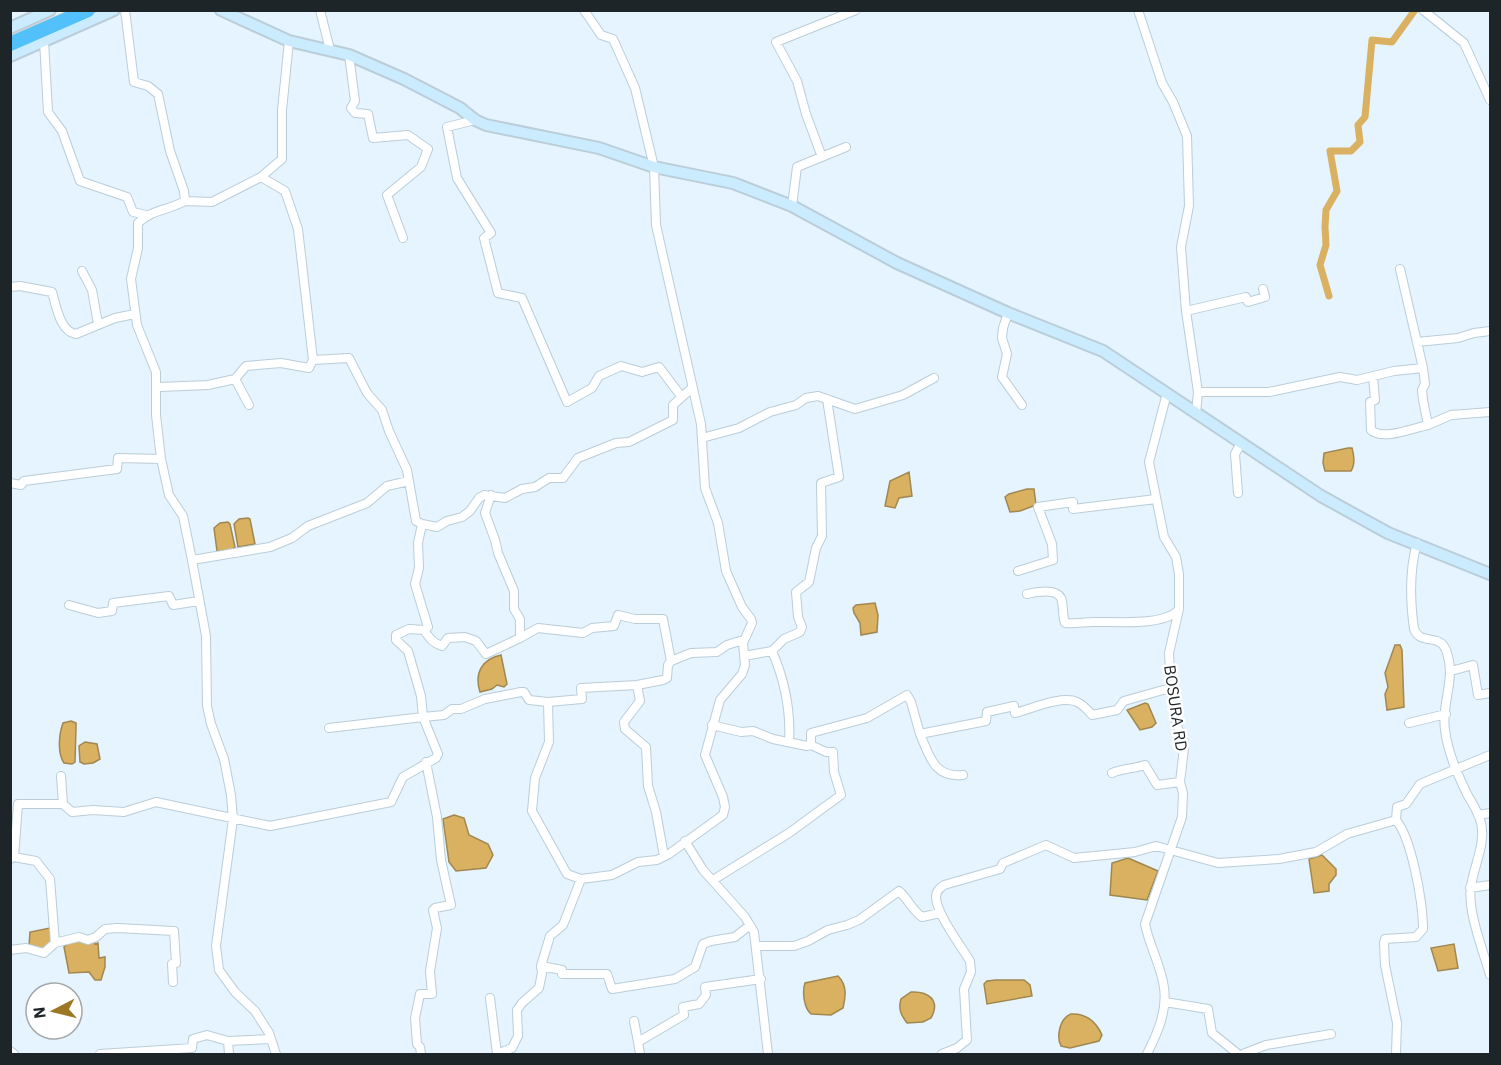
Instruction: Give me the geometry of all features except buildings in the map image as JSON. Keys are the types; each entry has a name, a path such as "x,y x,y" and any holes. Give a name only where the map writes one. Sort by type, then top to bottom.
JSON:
{"highway":[{"path":"10,35 65,10"},
{"path":"10,44 88,10"}],"main road":[{"path":"10,28 50,10"},
{"path":"10,56 114,10"},
{"path":"221,10 289,40 349,55 435,94 486,125 599,148 654,167 733,183 792,206 897,263 1008,313 1103,351 1321,496 1388,532 1491,574"},
{"path":"10,21 25,21"}],"street":[{"path":"125,10 134,82 148,86 158,94 170,151 184,191 184,201"},
{"path":"320,10 330,50"},
{"path":"548,702 549,742 535,778 532,812 567,874 580,879 612,875 631,865 657,860 723,815 725,807 723,797 705,755 720,700 742,674 743,643 752,623 726,571 718,523 705,488 701,424 656,225 654,167 635,88 613,39 601,35 584,10"},
{"path":"822,157 797,81 776,42 856,10"},
{"path":"1138,10 1162,83 1173,102 1186,136 1189,206 1181,247 1186,311 1198,392 1196,414"},
{"path":"1423,10 1464,43 1491,100"},
{"path":"44,41 48,112 62,131 80,181 127,197 133,212 146,215 175,207 184,201 212,202 261,177 282,159 282,110 289,40"},
{"path":"349,55 355,101 351,108 355,113 368,114 373,138 408,135 429,149 421,167 387,195 403,238"},
{"path":"475,120 447,127 457,178 491,233 484,238 498,293 522,298 567,402 592,388 599,376 621,366 642,372 659,367 681,396"},
{"path":"792,206 797,167 846,147"},
{"path":"159,387 208,385 235,379 246,366 281,363 309,369 313,360 298,229 285,190 261,177"},
{"path":"146,215 138,223 138,248 131,279 135,314 137,325 156,372 156,415 161,459 169,495 183,516 206,636 207,706 224,759 231,795 233,819 216,946 219,970 235,992 255,1011 271,1039 276,1054"},
{"path":"1400,269 1423,368 1425,384 1422,390 1428,425"},
{"path":"82,271 92,290 98,324"},
{"path":"10,287 20,286 52,292 58,312 71,333 76,334 98,324 135,314"},
{"path":"1186,311 1246,297 1248,302 1265,297 1263,290"},
{"path":"1008,313 1002,338 1007,354 1002,377 1022,405"},
{"path":"1417,342 1458,338 1491,331"},
{"path":"313,360 349,358 366,393 382,410 407,470 416,520 436,527 471,511 479,498 484,495 505,498 522,489 535,487 549,478 563,478 578,458 616,442 629,442 673,420 673,405 692,388"},
{"path":"1198,392 1269,392 1340,377 1357,380 1394,371 1423,368"},
{"path":"1373,376 1375,400 1370,402 1372,432 1383,435 1428,425 1451,415 1491,412"},
{"path":"702,438 739,428 770,412 796,405 806,398 818,396 855,409 903,394 934,378"},
{"path":"235,379 249,405"},
{"name":"BOSURA RD","path":"1147,1054 1157,1034 1165,1002 1164,982 1148,940 1145,924 1184,807 1180,782 1184,742 1177,726 1171,690 1169,652 1179,609 1179,574 1176,556 1164,537 1149,455 1167,393"},
{"path":"744,656 772,651 784,639 800,632 802,627 798,616 796,592 809,582 816,548 822,536 821,483 840,477 827,399"},
{"path":"1238,493 1235,454 1241,443"},
{"path":"10,483 21,485 24,481 117,469 118,458 161,459"},
{"path":"192,560 270,547 292,538 309,526 367,503 387,486 409,481"},
{"path":"491,495 485,513 514,591 513,609 520,619 520,638"},
{"path":"1018,571 1053,560 1052,544 1038,507 1073,502 1073,509 1156,499"},
{"path":"422,524 418,543 419,568 415,584 428,627 424,630"},
{"path":"1417,543 1410,585 1414,629 1421,638 1437,639 1444,645 1452,671 1445,731 1454,769 1478,815 1482,831 1470,888 1478,939 1491,975"},
{"path":"1027,594 1039,592 1057,594 1065,623 1148,621 1169,616 1179,609"},
{"path":"69,605 98,613 112,610 112,603 169,596 173,604 200,601"},
{"path":"424,630 431,641 442,646 448,638 465,637 476,641 486,654 538,628 583,633 592,628 614,626 618,615 635,619 663,619 671,661"},
{"path":"55,943 50,879 36,861 12,858 18,804 63,804 72,812 93,810 124,812 156,802 270,826 391,802 403,777 438,754 423,717 421,696 408,651 396,640 396,635 409,629 424,630"},
{"path":"329,728 444,715 452,709 461,710 485,699 521,692 525,692 529,700 548,702 582,699 581,688 655,683 667,678 668,665 671,661 691,652 717,652 727,645 740,641 743,643"},
{"path":"772,651 781,671 790,711 789,742"},
{"path":"1452,671 1473,665 1478,695 1491,693"},
{"path":"637,685 640,701 624,722 625,729 645,747 648,786 656,812 664,856"},
{"path":"920,734 986,721 987,712 1014,706 1015,712 1045,702 1074,701 1085,707 1092,715 1117,710 1124,701 1163,690 1171,690"},
{"path":"811,744 811,733 867,718 907,695 920,734 935,766 942,773 951,776 963,775"},
{"path":"1409,723 1446,714"},
{"path":"712,725 741,732 753,731 773,739 807,746 811,744 826,752 833,752 834,772 841,795 781,838 712,880"},
{"path":"1396,1054 1397,1023 1385,965 1384,943 1385,939 1416,937 1423,929 1416,876 1404,832 1396,820 1397,807 1406,804 1420,784 1491,755"},
{"path":"421,1054 417,1044 415,1018 420,994 432,994 430,971 437,928 433,910 451,905 441,860 437,817 426,762"},
{"path":"1112,773 1125,767 1137,769 1144,765 1157,785 1180,782"},
{"path":"61,776 63,804"},
{"path":"1478,815 1491,813"},
{"path":"942,1054 959,1051 967,1040 964,989 971,967 970,961 940,913 936,897 937,892 944,885 1000,869 1003,863 1046,845 1074,858 1135,852 1156,846 1218,863 1279,859 1316,852 1347,834 1396,820"},
{"path":"685,841 703,870 754,932 768,1054"},
{"path":"490,998 497,1054 512,1048 518,1036 517,1010 539,988 541,966 550,936 563,925 580,879"},
{"path":"1470,888 1491,885"},
{"path":"756,946 794,946 828,930 847,926 899,891 915,912 922,917 940,913"},
{"path":"541,966 562,970 562,974 607,974 612,989 675,978 695,967 703,944 735,937 750,925"},
{"path":"10,950 26,948 44,953 55,943 79,937 88,940 96,937 105,929 174,931 176,963 172,964 173,982"},
{"path":"638,1042 684,1015 683,1007 699,1004 706,995 705,987 760,979"},
{"path":"1165,1002 1208,1009 1212,1033 1238,1054"},
{"path":"634,1022 640,1054"},
{"path":"1243,1054 1266,1045 1331,1034"},
{"path":"100,1054 192,1051 193,1040 207,1035 228,1041 271,1039"},
{"path":"228,1041 229,1054"},
{"path":"10,1051 14,1054"}],"shaded area":[{"path":"1352,448 1353,454 1354,463 1351,471 1325,471 1324,453"},
{"path":"909,472 912,496 899,498 895,508 885,506 890,481"},
{"path":"1027,489 1034,489 1036,505 1010,512 1005,497"},
{"path":"248,518 255,544 238,547 234,524 239,519"},
{"path":"228,522 235,547 232,550 217,551 214,528 220,523"},
{"path":"875,603 878,615 877,632 861,635 860,623 853,608 856,605"},
{"path":"1395,645 1400,645 1402,650 1404,707 1387,710 1385,694 1388,687 1385,673"},
{"path":"501,655 507,684 504,687 497,685 480,692 478,679 481,668 484,663"},
{"path":"1148,704 1156,723 1152,727 1140,730 1127,710"},
{"path":"71,721 76,723 75,762 72,764 64,763 59,743 63,723"},
{"path":"85,742 97,744 100,759 93,763 80,762 79,746"},
{"path":"454,815 464,818 469,835 488,844 493,855 486,868 456,871 449,862 443,819"},
{"path":"1322,855 1336,869 1336,875 1329,884 1329,891 1314,893 1309,859"},
{"path":"1128,858 1158,871 1147,900 1110,895 1112,863"},
{"path":"50,928 53,931 54,941 43,950 29,946 30,932"},
{"path":"71,940 94,940 95,944 98,943 99,958 105,957 101,980 95,980 89,972 69,973 64,947"},
{"path":"1454,944 1458,968 1438,971 1431,948"},
{"path":"838,976 845,991 843,1008 831,1015 811,1014 804,1000 805,983"},
{"path":"1024,980 1030,985 1032,996 987,1004 984,984 987,981"},
{"path":"911,992 923,993 931,998 934,1002 934,1012 931,1018 923,1022 907,1023 901,1012 900,1003 901,999"},
{"path":"1071,1014 1081,1015 1093,1022 1102,1035 1099,1041 1070,1048 1061,1046 1060,1028 1064,1019"}],"waterway":[{"path":"1329,296 1320,265 1326,245 1326,210 1337,191 1330,151 1351,151 1360,142 1358,125 1365,117 1372,40 1392,42 1415,10"}]}
